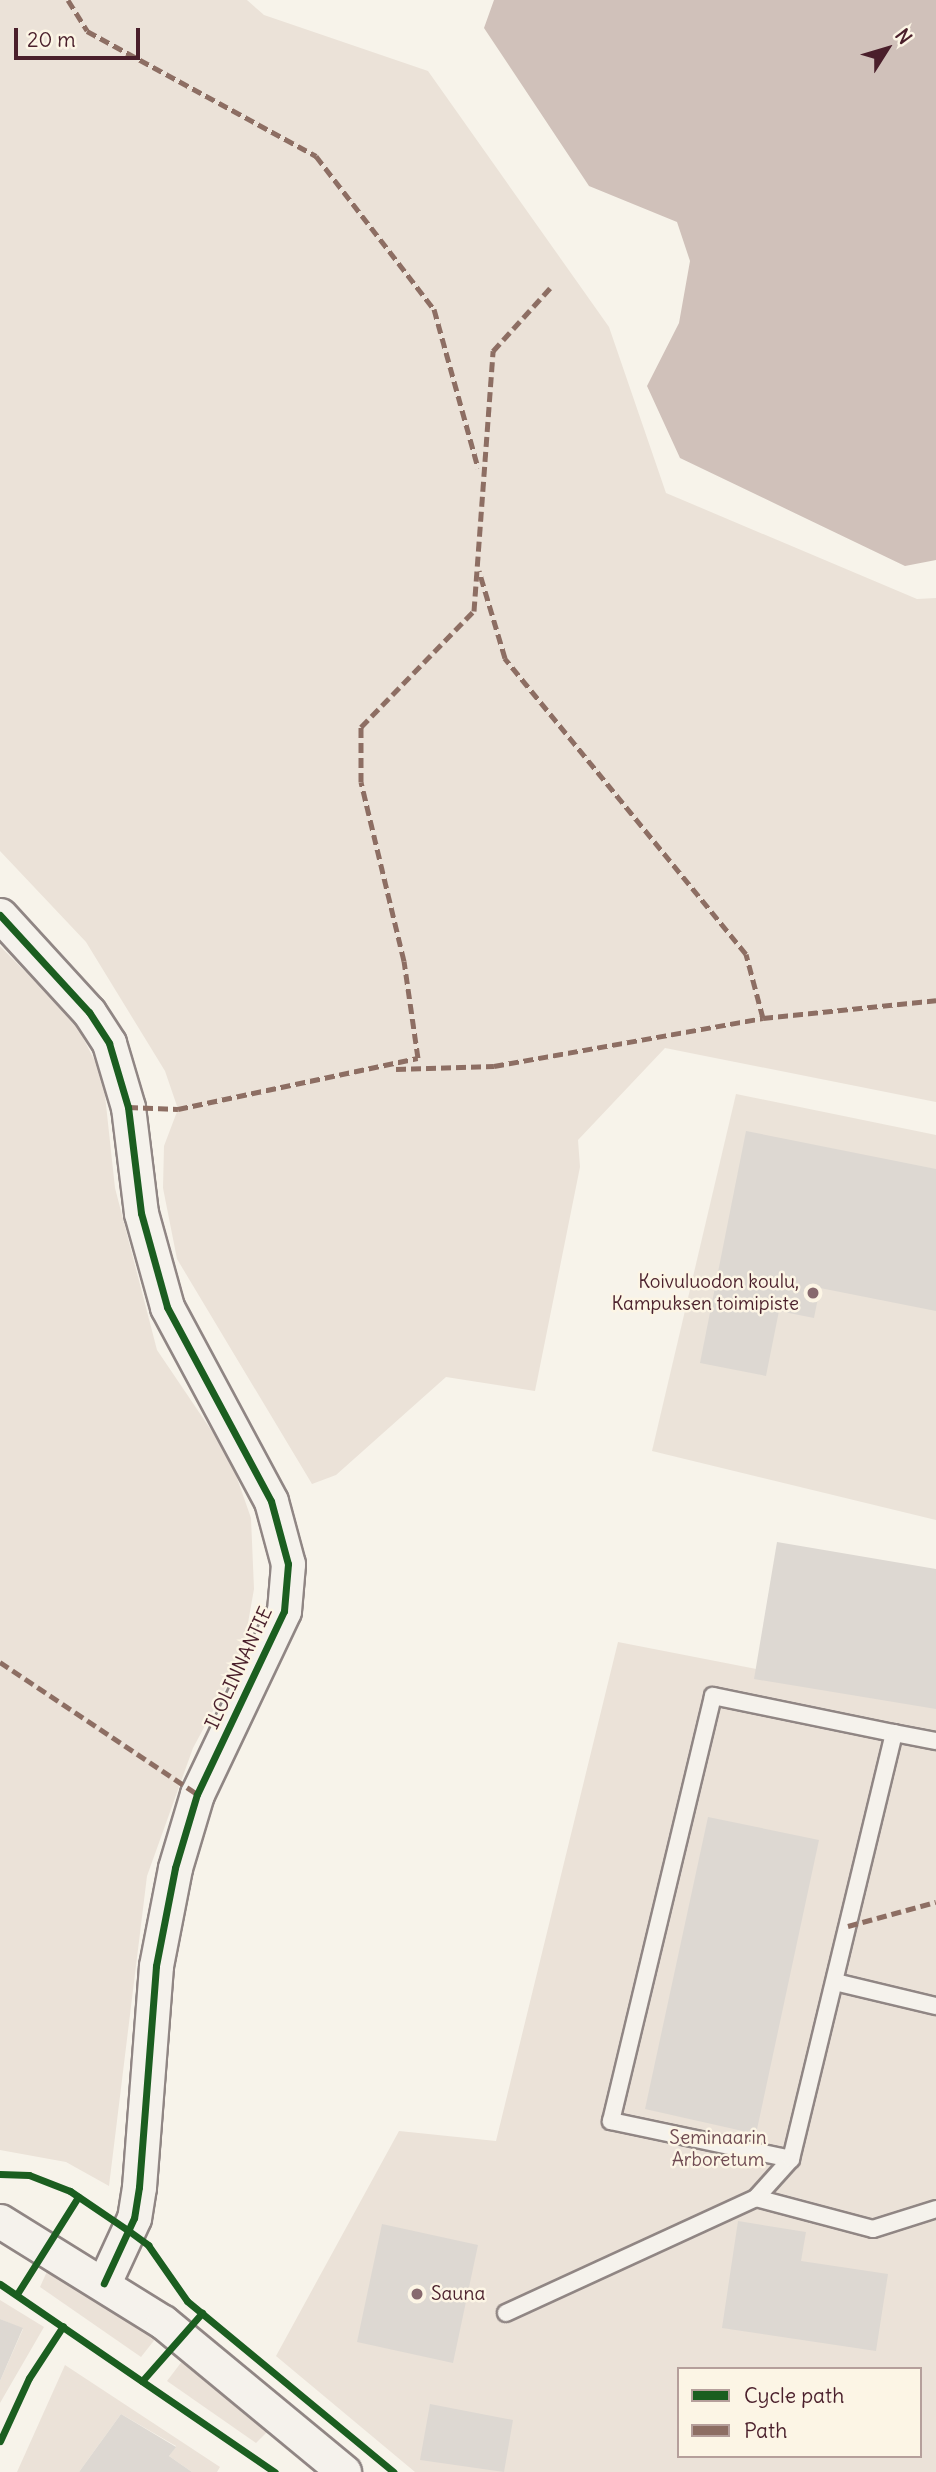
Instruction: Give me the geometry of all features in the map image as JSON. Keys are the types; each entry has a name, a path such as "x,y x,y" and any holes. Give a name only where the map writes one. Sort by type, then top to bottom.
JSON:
{"street":[{"name":"ILOLINNANTIE","path":"0,915 89,1012 109,1043 128,1108 141,1213 167,1307 271,1501 288,1564 284,1611 197,1794 175,1868 156,1966 139,2187 134,2218 104,2283"},
{"path":"1,2223 104,2283 163,2322 344,2472"}],"lane":[{"path":"791,2159 611,2121 713,1696 936,1741"},
{"path":"506,2313 756,2199 791,2159 894,1733"},
{"path":"835,1982 936,2006"},
{"path":"756,2199 873,2229 936,2209"}],"shaded area":[{"path":"494,0 936,0 936,560 905,566 680,458 647,386 679,323 690,261 677,222 589,186 484,28"},
{"name":"Koivuluodon koulu, Kampuksen toimipiste","path":"736,1094 936,1135 936,1520 652,1451"}],"green space":[{"path":"0,0 247,0 264,15 428,71 609,327 666,493 917,599 936,598 936,1102 665,1048 578,1140 580,1167 535,1391 446,1377 336,1475 312,1484 177,1259 163,1188 164,1146 178,1109 165,1071 86,942 0,851"},
{"path":"0,946 75,1022 103,1077 115,1188 157,1350 230,1458 251,1518 254,1589 242,1657 193,1748 147,1876 109,2186 66,2162 0,2150"},
{"name":"Seminaarin Arboretum","path":"618,1642 936,1704 936,2472 415,2472 276,2356 399,2131 496,2141"},
{"path":"49,2267 156,2338 141,2357 40,2287"},
{"path":"0,2300 44,2327 0,2403 0,2381 23,2329 0,2319"},
{"path":"183,2360 268,2431 256,2443 167,2381"},
{"path":"65,2365 220,2467 217,2472 192,2472 169,2456 176,2446 121,2414 79,2472 17,2472"}],"building":[{"path":"746,1131 936,1169 936,1311 820,1288 814,1318 779,1311 766,1376 700,1363"},
{"path":"777,1542 936,1569 936,1709 754,1679"},
{"path":"708,1817 819,1840 756,2134 645,2109"},
{"path":"738,2221 806,2232 801,2261 888,2274 876,2351 722,2328"},
{"name":"Sauna","path":"382,2224 478,2245 453,2363 357,2342"},
{"path":"0,2319 23,2328 0,2381"},
{"path":"430,2404 513,2420 504,2472 420,2460"},
{"path":"121,2414 176,2447 169,2456 192,2472 79,2472"}],"marked path":[{"path":"68,0 87,31 316,156 434,309 478,468"},
{"path":"128,1107 178,1109 418,1058 404,961 361,782 361,727 474,611 493,351 551,287"},
{"path":"396,1069 494,1066 763,1018 746,954 505,658 479,571"},
{"path":"763,1018 936,1000"},
{"path":"0,1662 197,1794"},
{"path":"848,1926 936,1902"}],"cycle path":[{"path":"0,915 89,1012 109,1043 128,1107 141,1213 167,1307 271,1501 288,1564 284,1611 197,1794 175,1868 156,1966 139,2187 134,2218 104,2283"},
{"path":"0,2174 29,2175 70,2191 148,2245 187,2301 394,2472"},
{"path":"17,2294 78,2197"},
{"path":"0,2284 275,2472"},
{"path":"142,2381 202,2313"},
{"path":"0,2441 29,2378 63,2326"}],"place":[{"name":"Koivuluodon koulu, Kampuksen toimipiste","path":"813,1293"},
{"name":"Sauna","path":"417,2294"}]}
